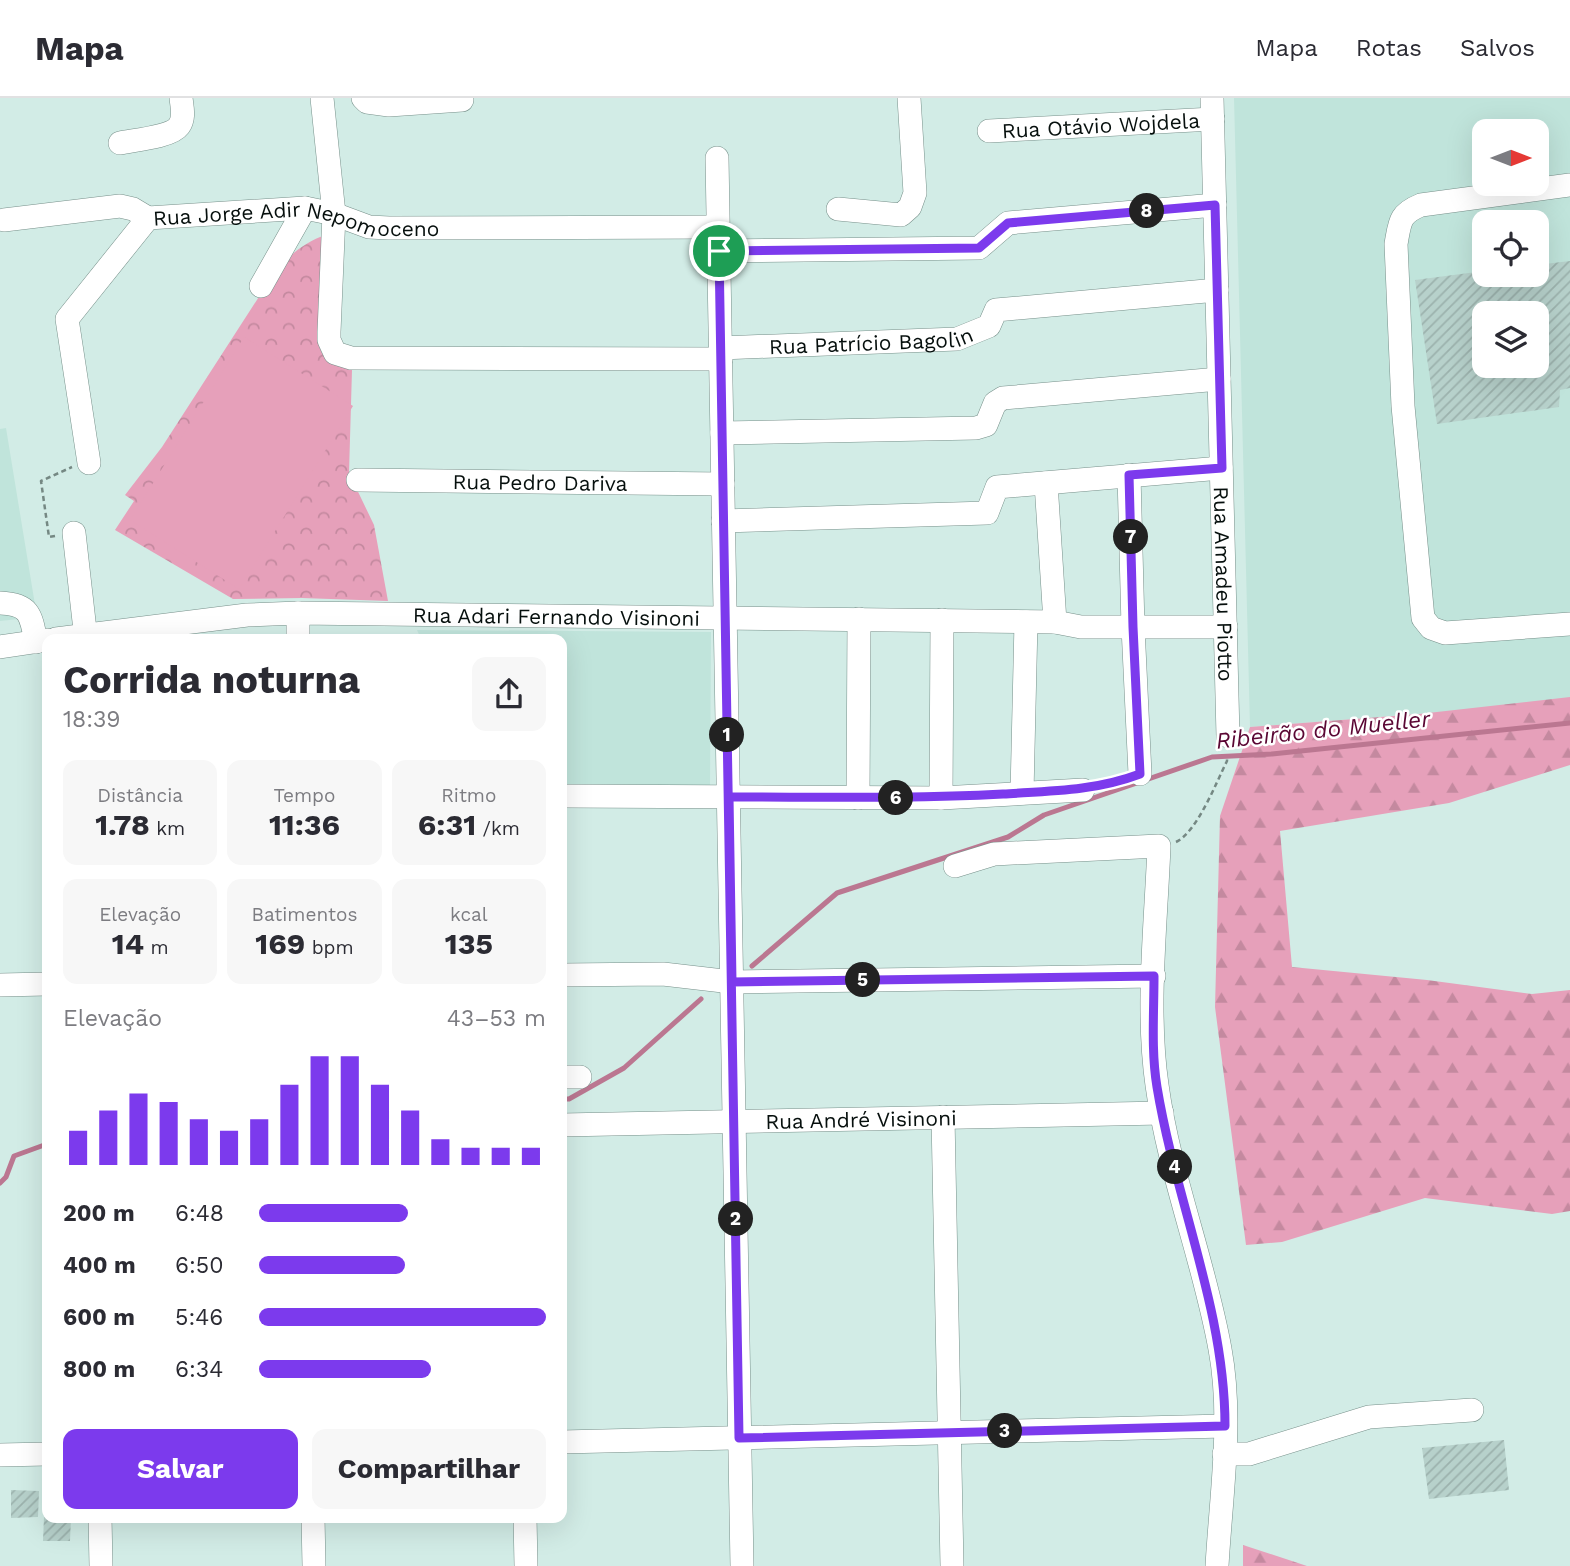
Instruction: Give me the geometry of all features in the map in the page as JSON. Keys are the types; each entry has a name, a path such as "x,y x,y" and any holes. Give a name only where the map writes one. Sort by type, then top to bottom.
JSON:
{"street":[{"path":"120,143 170,133 179,127 183,117 181,98"},
{"path":"322,98 334,214"},
{"path":"363,98 367,102 389,105 462,100"},
{"path":"838,209 901,215 910,207 915,192 909,98"},
{"name":"Rua Otávio Wojdela","path":"989,131 1213,109"},
{"name":"Rua Amadeu Piotto","path":"1213,109 1228,736"},
{"path":"717,158 742,1566"},
{"path":"1570,185 1421,205 1409,210 1401,219 1396,244 1403,406 1423,618 1431,628 1445,633 1570,624"},
{"path":"719,251 979,248 1008,223 1215,205"},
{"path":"4,220 120,206 133,209 148,218"},
{"path":"261,286 305,208"},
{"name":"Rua Jorge Adir Nepomoceno","path":"89,463 67,320 148,218 305,208 334,214 361,225 389,228 718,227"},
{"name":"Rua Patrício Bagolin","path":"334,214 329,340 335,353 351,358 720,354 944,341 971,335 989,326 996,310 1217,290"},
{"path":"722,433 976,428 986,425 995,403 1003,398 1219,379"},
{"path":"723,521 987,513 998,487 1222,468"},
{"path":"1129,475 1140,774"},
{"name":"Rua Pedro Dariva","path":"358,480 723,484"},
{"path":"1046,483 1055,622"},
{"path":"74,533 86,634"},
{"path":"0,604 19,605 28,611 42,634"},
{"path":"298,613 298,634"},
{"name":"Rua Adari Fernando Visinoni","path":"128,634 185,630 247,615 298,613 942,620 1055,622 1081,627 1226,627"},
{"path":"858,798 859,619"},
{"path":"941,797 942,620"},
{"path":"1022,793 1026,622"},
{"name":"Rua Adari Fernando Visinoni","path":"0,647 42,641"},
{"path":"567,796 858,798 1083,790"},
{"path":"955,866 994,854 1159,846 1154,976 1155,1061 1162,1113 1220,1350 1225,1426 1217,1566"},
{"path":"567,975 663,974 732,982 1154,976"},
{"path":"0,985 42,984"},
{"name":"Rua André Visinoni","path":"567,1125 1162,1113"},
{"path":"943,1117 952,1566"},
{"path":"1224,1454 1249,1454 1368,1417 1472,1410"},
{"path":"567,1442 1225,1426"},
{"path":"0,1455 42,1454"},
{"path":"100,1523 101,1566"},
{"path":"313,1523 314,1566"},
{"path":"525,1523 526,1566"}],"path":[{"path":"49,537 41,481 67,468 89,463"},
{"path":"1159,846 1177,842 1187,834 1227,761"},
{"path":"1083,790 1116,783 1140,774"}],"shaded area":[{"path":"1234,98 1570,98 1570,702 1250,727"},
{"path":"6,428 37,617 0,621 0,429"},
{"path":"417,630 711,632 710,787 567,786 567,634 419,634"}],"green space":[{"path":"327,234 319,344 327,359 352,370 349,473 374,525 388,601 233,599 115,530 134,501 125,495 162,447 273,275 297,250"},
{"path":"244,337 353,406 239,589 130,520"},
{"path":"1570,697 1570,765 1449,803 1280,831 1292,967 1427,980 1532,994 1570,990 1570,1211 1552,1214 1425,1198 1282,1242 1246,1245 1215,1007 1220,816 1250,727 1419,714"},
{"path":"1243,1545 1307,1566 1243,1566"}],"building":[{"path":"1570,261 1570,388 1560,390 1559,407 1437,424 1415,280 1472,273 1472,287 1549,287 1549,263"},
{"path":"1504,1440 1509,1490 1429,1499 1422,1448"},
{"path":"11,1490 39,1491 38,1517 11,1518"},
{"path":"44,1523 71,1523 70,1541 43,1541"}],"waterway":[{"name":"Ribeirão do Mueller","path":"752,966 837,893 1008,837 1044,815 1212,757 1272,754 1570,723"},
{"name":"Ribeirão do Mueller","path":"567,1099 624,1068 701,999"},
{"name":"Ribeirão do Mueller","path":"0,1183 6,1177 14,1156 42,1146"}],"route":[{"path":"1215,205 1222,468 1129,475 1140,774 1116,783 1083,790 941,797 729,797 732,982 1154,976 1157,1084 1220,1350 1225,1426 739,1438 719,251 979,248 1008,223 1215,205"}]}
